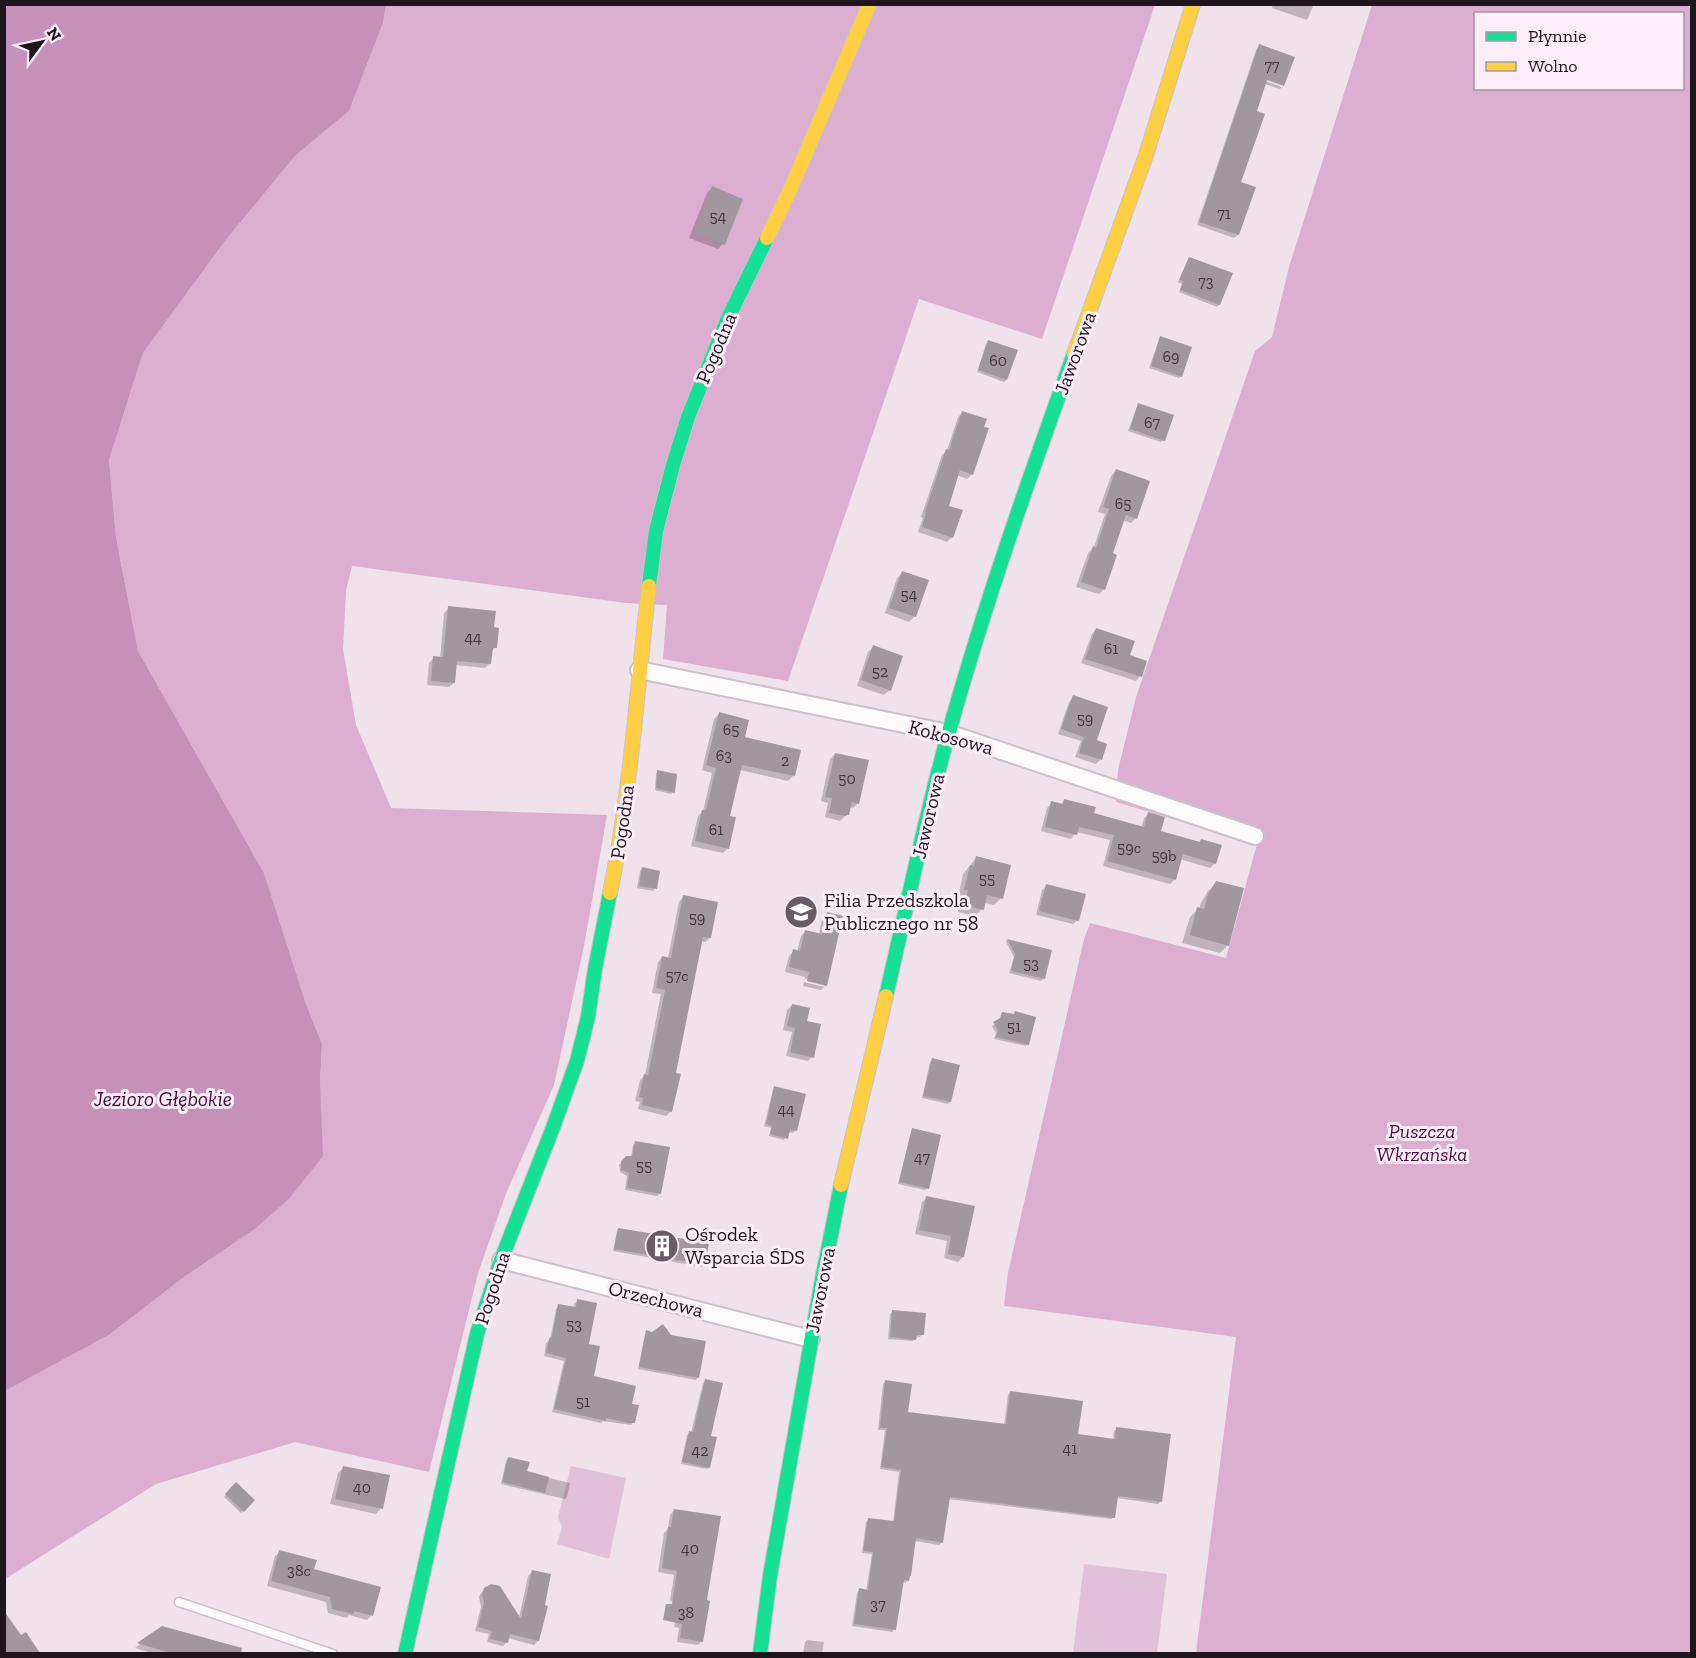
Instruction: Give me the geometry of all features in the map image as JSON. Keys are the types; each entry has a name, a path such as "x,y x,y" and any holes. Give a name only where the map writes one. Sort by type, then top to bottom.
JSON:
{"street":[{"name":"Jaworowa","path":"760,1653 770,1576 811,1339 841,1187 948,733 1017,513 1146,155 1193,4"},
{"name":"Pogodna","path":"405,1653 477,1334 501,1260 573,1072 588,1017 595,969 618,856 656,531 673,465 688,417 728,318 790,190 869,5"},
{"name":"Kokosowa","path":"639,670 948,733 1255,836"},
{"name":"Orzechowa","path":"501,1260 811,1339"}],"lane":[{"path":"179,1602 333,1653"}],"shaded area":[{"path":"571,1466 626,1478 609,1559 557,1544 562,1527 558,1517"},
{"path":"1084,1564 1167,1574 1157,1653 1073,1653"}],"green space":[{"path":"386,5 1155,5 1042,339 919,299 788,681 663,659 667,605 626,603 352,566 346,591 343,649 356,725 391,808 607,815 584,946 554,1085 507,1191 478,1273 429,1472 295,1442 156,1484 5,1579 5,1391 109,1335 184,1277 255,1229 288,1200 320,1083 322,1044 306,1004 264,873 138,651 116,537 109,460 143,353 225,241 295,156 349,111 383,23"},
{"name":"Puszcza Wkrzańska","path":"1372,5 1691,5 1691,1653 1196,1653 1236,1337 1004,1306 1008,1273 1084,939 1090,923 1226,958 1257,844 1116,802 1118,770 1136,697 1255,351 1272,337 1289,267"}],"water":[{"name":"Jezioro Głębokie","path":"5,4 386,5 383,23 349,111 295,156 225,241 143,353 109,460 116,537 138,651 264,873 306,1004 322,1044 320,1083 323,1156 288,1200 255,1229 184,1277 109,1335 5,1391"}],"building":[{"path":"1259,44 1295,57 1284,86 1267,80 1257,111 1265,114 1241,182 1256,187 1239,235 1199,222"},
{"path":"712,186 743,199 725,245 694,232"},
{"path":"1189,257 1233,273 1220,305 1180,290 1183,281 1179,280"},
{"path":"1160,336 1192,347 1182,377 1151,366"},
{"path":"988,340 1018,350 1007,380 978,370"},
{"path":"1138,403 1174,415 1165,441 1130,429"},
{"path":"962,411 987,419 984,427 989,428 973,475 960,470 949,506 963,510 953,538 922,527 946,449 949,450"},
{"path":"1116,469 1150,481 1137,519 1126,515 1113,553 1117,555 1105,590 1081,582 1093,546 1096,548 1109,509 1103,507"},
{"path":"902,571 929,580 916,617 889,608"},
{"path":"448,606 496,611 494,627 499,628 497,648 493,648 491,664 457,661 455,683 431,681 433,656 443,657"},
{"path":"1096,628 1135,641 1130,655 1147,661 1142,677 1085,659"},
{"path":"873,645 903,656 891,691 861,680"},
{"path":"1073,695 1108,707 1097,740 1107,744 1102,760 1079,753 1084,737 1061,729"},
{"path":"719,712 749,720 745,737 801,750 795,776 742,765 730,816 736,817 729,849 695,841 702,810 706,810 716,768 706,765"},
{"path":"835,753 869,760 859,804 852,802 849,815 846,816 829,813 832,798 825,797"},
{"path":"657,770 677,774 675,793 656,788"},
{"path":"1064,799 1096,807 1094,813 1144,827 1148,812 1165,817 1161,831 1200,842 1201,839 1222,845 1216,864 1183,854 1176,880 1107,861 1114,835 1079,827 1077,835 1045,827 1051,801 1063,804"},
{"path":"976,856 1011,865 1003,899 987,895 984,910 964,905 968,890 964,890 970,865 974,866"},
{"path":"642,867 660,871 657,889 639,886"},
{"path":"1216,881 1244,888 1229,946 1190,935 1197,907 1204,909 1208,894"},
{"path":"1046,884 1086,894 1079,921 1039,911"},
{"path":"683,895 718,902 711,938 703,937 676,1073 681,1074 672,1112 642,1105 643,1098 639,1097 644,1074 648,1075 665,990 656,988 662,956 671,958"},
{"path":"827,912 843,916 827,986 807,981 809,972 789,967 793,949 800,951 805,930 822,934"},
{"path":"1007,939 1052,950 1045,979 1011,971 1015,954"},
{"path":"792,1004 810,1008 807,1021 821,1024 814,1058 790,1052 795,1028 787,1026"},
{"path":"1015,1011 1036,1017 1029,1045 996,1037 998,1030 993,1022 1000,1018 1002,1012 1014,1014"},
{"path":"932,1058 960,1065 951,1102 923,1096"},
{"path":"774,1086 806,1094 797,1131 790,1130 788,1139 770,1134 772,1126 766,1124"},
{"path":"912,1128 941,1135 929,1189 899,1182"},
{"path":"635,1141 670,1147 661,1194 627,1188 629,1173 621,1170 621,1161 626,1156 632,1156"},
{"path":"926,1196 975,1206 964,1257 948,1254 951,1236 919,1230"},
{"name":"Ośrodek Wsparcia ŚDS","path":"618,1228 709,1243 705,1265 614,1249"},
{"path":"577,1299 597,1303 589,1344 600,1346 594,1376 636,1386 632,1404 639,1405 635,1423 606,1418 606,1421 554,1409 566,1358 546,1353 558,1304 576,1307"},
{"path":"892,1310 926,1313 924,1335 917,1335 916,1340 890,1337"},
{"path":"663,1324 671,1335 706,1341 699,1378 639,1367 646,1330 652,1332"},
{"path":"705,1379 723,1383 711,1436 717,1437 710,1468 682,1462 689,1431 693,1432"},
{"path":"885,1380 912,1384 908,1412 1006,1424 1010,1391 1083,1401 1078,1434 1115,1439 1116,1427 1171,1434 1162,1502 1118,1496 1115,1518 950,1497 943,1543 916,1538 911,1576 909,1581 904,1580 896,1630 854,1624 859,1588 868,1590 873,1552 863,1551 868,1518 894,1521 901,1470 881,1467 887,1428 880,1428"},
{"path":"508,1457 530,1462 527,1471 549,1477 545,1493 502,1482"},
{"path":"343,1466 390,1475 383,1509 335,1499"},
{"path":"236,1482 255,1500 244,1512 225,1494"},
{"path":"674,1509 721,1516 707,1600 710,1601 703,1642 680,1638 682,1624 663,1620 666,1604 672,1604 677,1571 662,1568 668,1527 671,1527"},
{"path":"279,1550 317,1560 314,1569 381,1587 373,1616 332,1609 330,1597 271,1581"},
{"path":"532,1570 551,1574 545,1605 548,1606 539,1641 510,1634 508,1643 490,1639 492,1631 478,1627 484,1602 482,1595 484,1588 491,1584 500,1586 521,1619"},
{"path":"4,1611 21,1635 26,1632 40,1653 4,1653"},
{"path":"162,1626 242,1648 241,1653 171,1653 137,1643"}],"traffic: fast":[{"path":"649,586 656,531 688,417 728,318 767,238"},
{"path":"886,996 954,713 1002,558 1074,354"},
{"path":"405,1654 477,1334 501,1260 577,1061 588,1017 610,893"},
{"path":"760,1654 770,1576 821,1285 841,1185"}],"traffic: slow":[{"path":"1074,354 1146,155 1193,4"},
{"path":"767,238 790,190 869,5"},
{"path":"610,893 628,778 649,586"},
{"path":"841,1185 886,996"}],"place":[{"name":"Filia Przedszkola Publicznego nr 58","path":"801,912"},
{"name":"Ośrodek Wsparcia ŚDS","path":"662,1246"}]}
